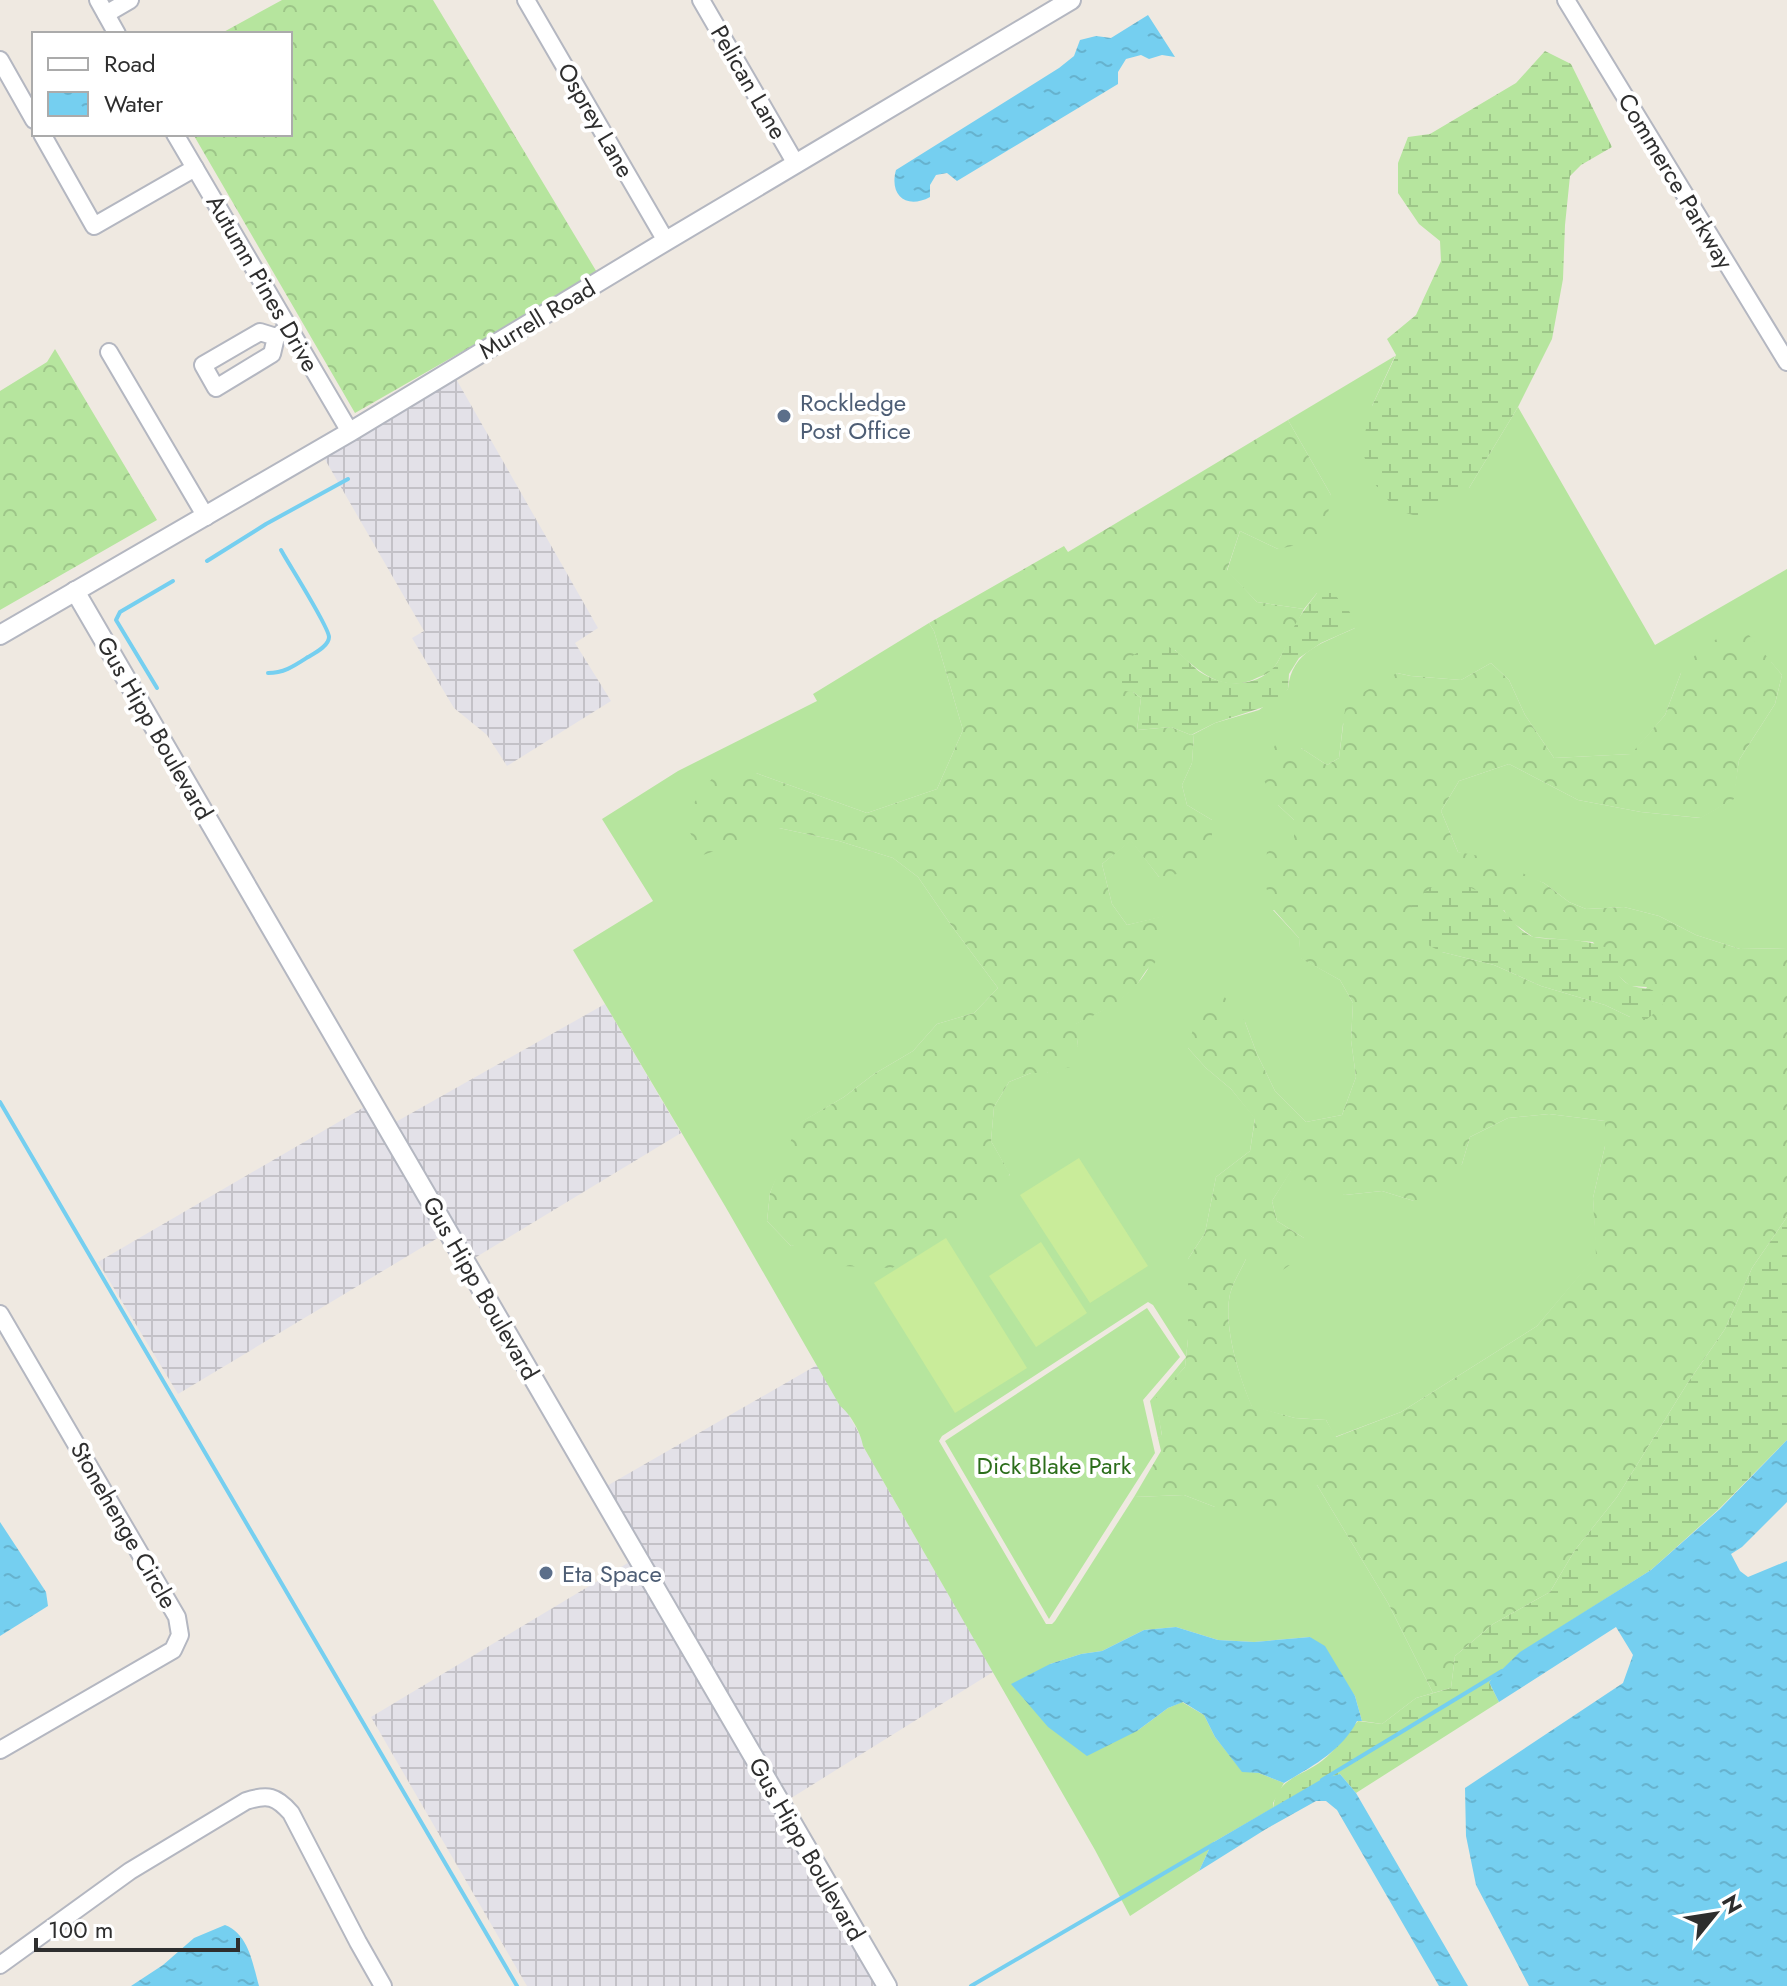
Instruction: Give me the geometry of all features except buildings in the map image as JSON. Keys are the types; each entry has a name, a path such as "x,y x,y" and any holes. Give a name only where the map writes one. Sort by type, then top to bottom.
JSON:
{"street":[{"path":"116,32 102,7 130,0"},
{"name":"Osprey Lane","path":"526,0 666,241"},
{"name":"Pelican Lane","path":"701,0 796,164"},
{"name":"Murrell Road","path":"0,635 350,432 1071,0"},
{"name":"Commerce Parkway","path":"1566,0 1787,362"},
{"path":"0,60 32,116"},
{"path":"43,136 94,226 195,168"},
{"name":"Autumn Pines Drive","path":"176,136 283,332 350,432"},
{"path":"109,352 206,517"},
{"name":"Gus Hipp Boulevard","path":"75,591 887,1986"},
{"name":"Stonehenge Circle","path":"0,1314 177,1617 180,1635 173,1650 0,1750"},
{"path":"0,1965 130,1871 246,1801 272,1797 291,1813 383,1986"}],"shaded area":[{"path":"455,377 598,628 575,643 611,701 507,766 487,735 454,708 412,638 424,631 323,456"},
{"path":"605,1004 681,1133 473,1259 394,1123"},
{"path":"366,1106 441,1236 178,1394 98,1262"},
{"path":"817,1365 846,1410 863,1446 993,1672 788,1800 605,1487"},
{"path":"631,1561 878,1986 527,1986 371,1717"}],"green space":[{"path":"282,0 433,0 598,274 355,413 194,136 292,136 292,32 224,32"},
{"path":"1545,51 1571,64 1612,147 1581,165 1570,176 1563,279 1552,339 1518,407 1469,488 1423,518 1396,510 1374,483 1361,448 1372,406 1396,355 1387,339 1416,315 1441,261 1440,241 1419,224 1398,193 1398,163 1408,137 1430,134 1516,83"},
{"path":"55,349 157,520 0,610 0,391 47,362"},
{"path":"1395,356 1372,406 1469,488 1518,407 1655,645 1787,569 1787,948 1740,949 1696,935 1659,916 1624,907 1586,909 1569,902 1544,883 1458,852 1441,811 1459,781 1509,764 1578,800 1641,812 1700,818 1733,799 1739,760 1775,704 1782,675 1771,662 1681,673 1665,715 1632,754 1554,758 1525,715 1509,680 1491,663 1461,680 1397,673 1343,724 1339,758 1327,765 1301,748 1278,805 1294,820 1294,845 1273,910 1299,938 1301,958 1340,980 1353,1003 1351,1040 1356,1077 1342,1115 1306,1122 1275,1091 1245,1022 1188,1048 1231,1089 1255,1118 1250,1151 1216,1177 1205,1233 1188,1259 1188,1339 1185,1367 1156,1399 1162,1436 1158,1438 1150,1401 1186,1357 1153,1305 1148,1302 942,1436 939,1441 1046,1624 1055,1621 1134,1497 1184,1495 1215,1507 1317,1485 1388,1603 1433,1693 1416,1698 1382,1724 1362,1721 1355,1696 1310,1637 1254,1642 1218,1640 1176,1627 1144,1630 1102,1651 1050,1664 1137,1731 1168,1708 1182,1702 1204,1715 1215,1737 1242,1771 1259,1773 1284,1783 1273,1808 1212,1843 1199,1871 1130,1916 863,1446 848,1413 840,1406 573,950 653,901 602,819 678,771 817,701 813,694 929,623 963,730 937,789 867,813 756,773 779,828 839,841 893,858 918,877 998,988 974,1013 937,1024 913,1051 800,1123 770,1193 767,1221 791,1246 1010,1175 991,1141 994,1107 1009,1082 1031,1073 1047,1073 1078,1046 1075,1024 1108,1007 1136,985 1150,965 1159,941 1166,916 1127,925 1112,904 1102,864 1131,840 1159,877 1212,820 1187,805 1182,785 1192,763 1194,734 1215,723 1259,710 1288,689 1290,676 1302,657 1355,628 1317,593 1304,609 1257,602 1227,571 1240,531 1278,549 1331,495 1288,420"},
{"path":"1288,420 1331,495 1324,539 1278,549 1240,531 1227,570 1257,602 1304,609 1279,660 1268,673 1235,684 1214,679 1175,650 1133,692 1141,698 1137,730 1171,727 1194,734 1192,763 1182,785 1187,805 1212,820 1212,843 1183,873 1159,877 1131,841 1102,864 1112,904 1127,925 1167,915 1155,963 1122,999 1076,1024 1078,1046 1070,1067 1047,1073 1031,1073 1009,1082 994,1107 991,1141 1010,1174 991,1200 892,1268 842,1266 808,1247 809,1243 791,1246 767,1221 770,1193 799,1123 913,1051 937,1024 974,1013 998,988 918,877 893,858 839,841 779,828 703,855 682,819 716,773 756,773 867,813 937,789 963,730 929,623 1064,546 1068,552"},
{"path":"1317,593 1336,596 1350,613 1355,628 1321,643 1299,658 1289,674 1288,689 1276,703 1215,723 1191,735 1171,727 1137,730 1141,698 1125,691 1119,681 1118,668 1132,656 1148,647 1166,646 1208,677 1235,683 1253,681 1277,663 1298,620"},
{"path":"1744,629 1782,675 1775,704 1739,760 1734,799 1701,818 1641,812 1578,800 1509,764 1459,781 1441,811 1458,852 1490,858 1544,883 1569,902 1586,909 1624,907 1659,916 1696,935 1740,949 1787,948 1787,1217 1752,1268 1725,1329 1617,1497 1575,1550 1550,1592 1493,1624 1455,1656 1451,1688 1433,1693 1388,1603 1317,1485 1297,1502 1258,1509 1215,1507 1184,1495 1134,1497 1161,1451 1158,1438 1162,1435 1155,1399 1185,1367 1188,1259 1205,1233 1216,1177 1250,1151 1255,1119 1231,1089 1188,1048 1192,1031 1208,1003 1223,995 1245,1022 1275,1091 1306,1122 1342,1115 1356,1077 1351,1040 1353,1003 1340,980 1300,958 1299,938 1271,910 1264,876 1267,852 1285,844 1294,844 1294,820 1278,805 1259,772 1277,742 1301,748 1327,765 1339,758 1346,702 1397,673 1461,680 1491,663 1509,680 1525,715 1554,758 1631,754 1665,715 1681,673 1704,644","holes":["1504,910 1509,920 1533,937 1593,942 1616,974 1630,986 1647,987 1630,1017 1605,1005 1541,986 1494,965 1442,952","1549,1114 1605,1121 1605,1146 1593,1198 1596,1255 1537,1326 1401,1412 1336,1437 1326,1420 1295,1418 1252,1406 1230,1336 1230,1294 1246,1259 1280,1272 1301,1257 1304,1238 1277,1221 1272,1201 1291,1171 1319,1190 1345,1195 1382,1191 1414,1201 1435,1203 1462,1164 1470,1137 1508,1118"]},
{"path":"1438,883 1465,886 1482,893 1531,936 1590,943 1613,951 1621,956 1617,974 1630,985 1654,991 1663,1006 1647,1019 1630,1017 1605,1005 1541,986 1494,965 1442,952 1428,945 1411,906"},
{"path":"1549,1114 1605,1121 1605,1146 1593,1198 1597,1255 1537,1326 1401,1412 1335,1437 1326,1420 1295,1418 1252,1407 1230,1336 1230,1294 1246,1259 1304,1238 1277,1221 1272,1201 1291,1170 1345,1195 1382,1191 1414,1201 1462,1164 1470,1137 1508,1118"},
{"path":"1079,1158 1148,1266 1090,1303 1020,1195"},
{"path":"1787,1217 1787,1440 1719,1509 1651,1570 1520,1653 1489,1682 1499,1702 1356,1793 1340,1774 1273,1808 1275,1798 1285,1784 1328,1756 1358,1721 1382,1724 1416,1698 1451,1688 1455,1656 1493,1624 1550,1592 1575,1550 1617,1497 1725,1329 1752,1268"},
{"path":"946,1238 1027,1368 955,1413 874,1283"},
{"path":"1041,1242 1087,1313 1036,1347 989,1276"},
{"name":"Dick Blake Park","path":"1147,1308 1180,1357 1143,1400 1155,1453 1049,1619 945,1441"}],"water":[{"path":"1148,15 1175,57 1162,55 1149,59 1141,55 1126,59 1118,72 1118,84 957,181 947,173 936,175 930,185 930,197 914,202 901,198 897,193 896,170 1059,68 1074,56 1080,40 1096,36 1111,38"},
{"path":"1787,1440 1787,1502 1731,1554 1740,1571 1748,1577 1787,1561 1787,1986 1529,1986 1476,1885 1466,1836 1465,1788 1623,1683 1633,1655 1616,1627 1499,1702 1489,1682 1520,1652 1651,1570 1720,1509"},
{"path":"0,1522 46,1592 48,1606 0,1636"},
{"path":"1176,1627 1218,1640 1254,1642 1310,1637 1325,1646 1355,1696 1362,1721 1357,1721 1343,1741 1325,1757 1284,1783 1259,1773 1242,1772 1215,1737 1204,1715 1183,1702 1168,1708 1137,1731 1087,1756 1048,1727 1011,1684 1050,1664 1102,1651 1144,1630"},
{"path":"1340,1774 1356,1793 1468,1986 1439,1986 1337,1810 1326,1801 1316,1801 1199,1871 1212,1843 1322,1779"},
{"path":"225,1925 240,1935 245,1943 259,1986 131,1986 163,1965 194,1938"}],"waterway":[{"path":"207,561 348,479"},
{"path":"268,673 298,663 321,649 329,637 281,550"},
{"path":"157,688 116,620 120,612 173,581"},
{"path":"0,1102 517,1986"},
{"path":"1322,1780 1502,1671"},
{"path":"971,1986 1214,1844"}],"place":[{"name":"Rockledge Post Office","path":"784,416"},
{"name":"Eta Space","path":"546,1573"}]}
